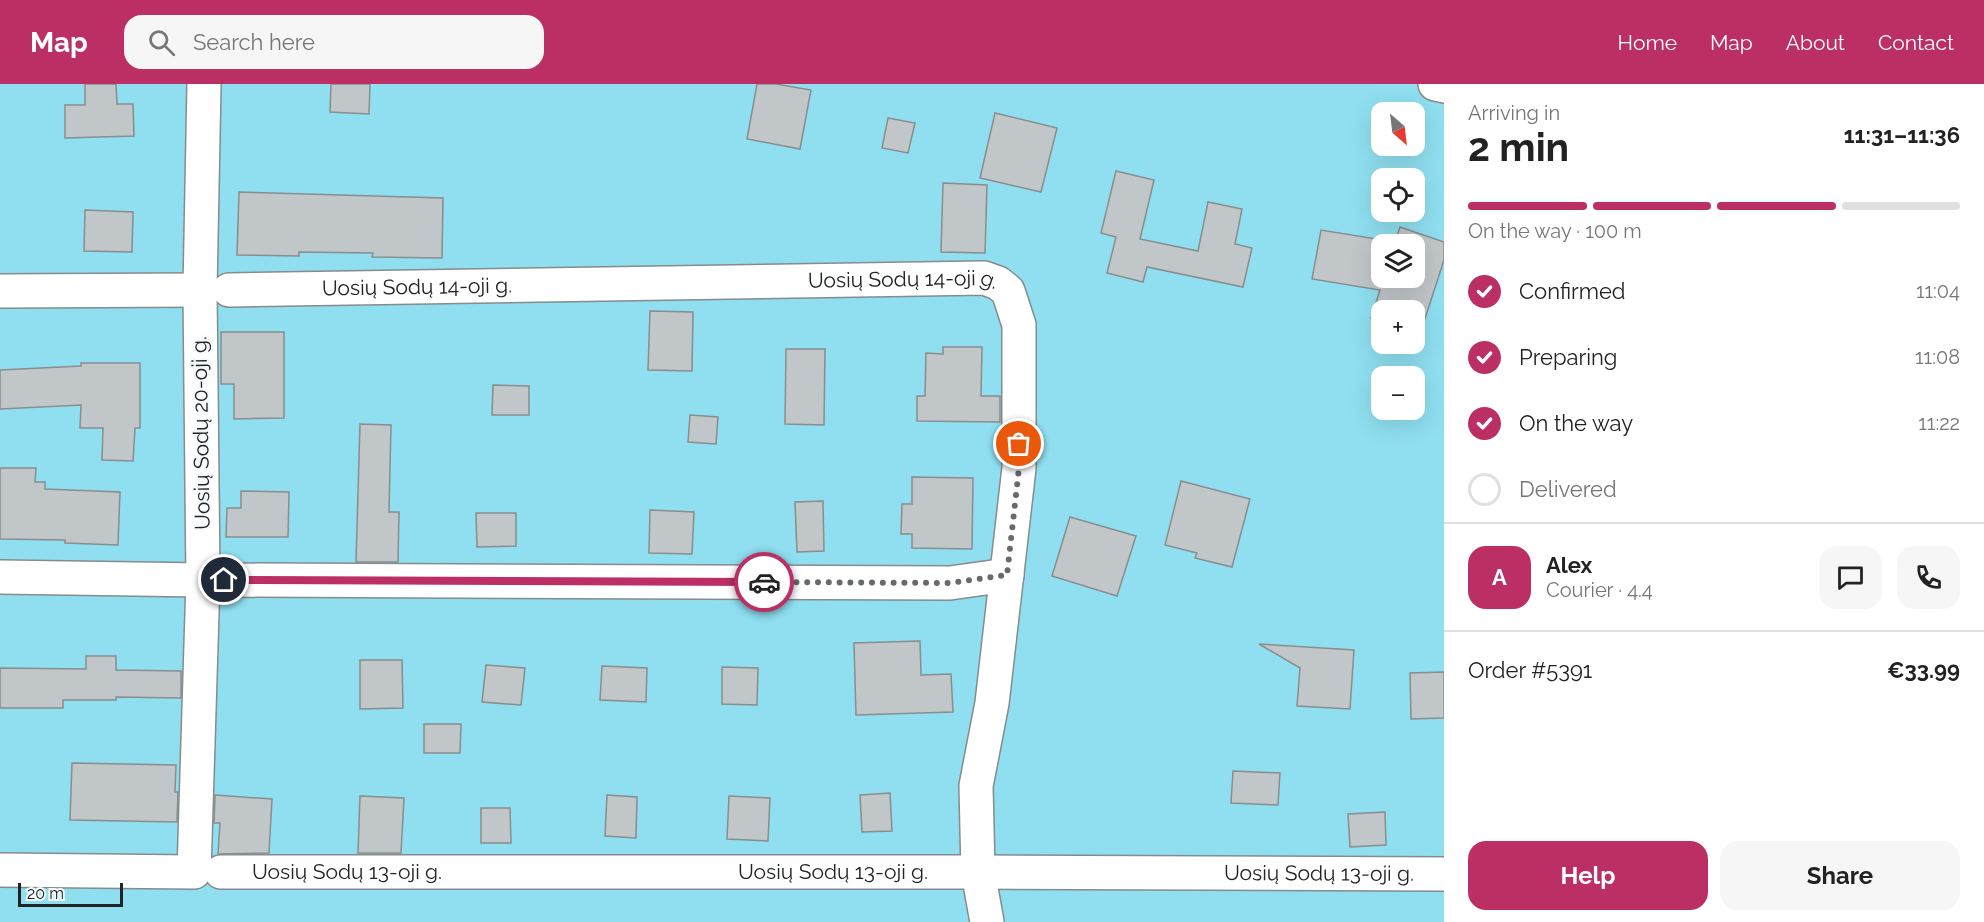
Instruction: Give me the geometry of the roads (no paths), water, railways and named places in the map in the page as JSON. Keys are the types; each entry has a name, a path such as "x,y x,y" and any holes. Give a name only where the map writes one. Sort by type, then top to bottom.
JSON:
{"street":[{"name":"Uosių Sodų 20-oji g.","path":"204,84 214,290 213,580 208,872"},
{"path":"1436,84 1444,86"},
{"name":"Uosių Sodų 14-oji g.","path":"0,291 214,290 984,278 998,283 1008,291 1019,325 1019,468 992,703 976,786 978,872 987,922"},
{"path":"0,577 950,583 1007,575"},
{"name":"Uosių Sodų 13-oji g.","path":"0,870 1444,874"}]}
